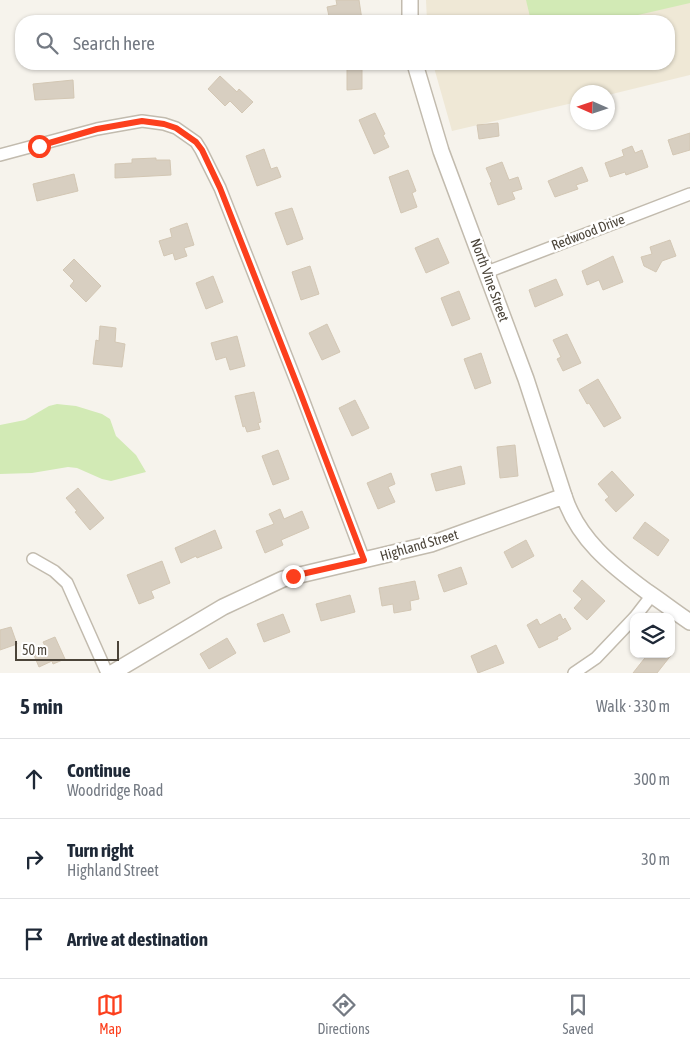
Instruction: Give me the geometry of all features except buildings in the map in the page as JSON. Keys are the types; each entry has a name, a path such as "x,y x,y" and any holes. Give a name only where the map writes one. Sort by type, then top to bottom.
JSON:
{"street":[{"path":"410,0 410,15"},
{"name":"North Vine Street","path":"418,70 441,151 526,379 564,496"},
{"path":"0,155 97,129 142,121 176,128 196,142 202,150 220,188 364,560"},
{"name":"Redwood Drive","path":"487,272 690,194"},
{"path":"564,496 574,519 592,546 617,569 690,622"},
{"name":"Highland Street","path":"112,673 223,607 283,579 431,544 564,496"},
{"path":"33,559 54,571 67,583 107,673"},
{"path":"637,613 652,595"},
{"path":"574,673 596,658 630,621"}],"shaded area":[{"path":"426,0 690,0 690,75 615,93 615,85 570,85 570,104 452,131 435,70 675,70 675,15 427,15"}],"green space":[{"path":"526,0 690,0 690,3 638,15 530,15"},
{"path":"57,404 76,406 102,414 110,419 116,436 136,455 146,472 111,481 77,468 68,467 32,473 0,474 0,425 25,420 49,406"}],"route":[{"path":"39,146 97,129 150,121 176,128 192,138 202,150 220,188 364,560 293,576"}]}
